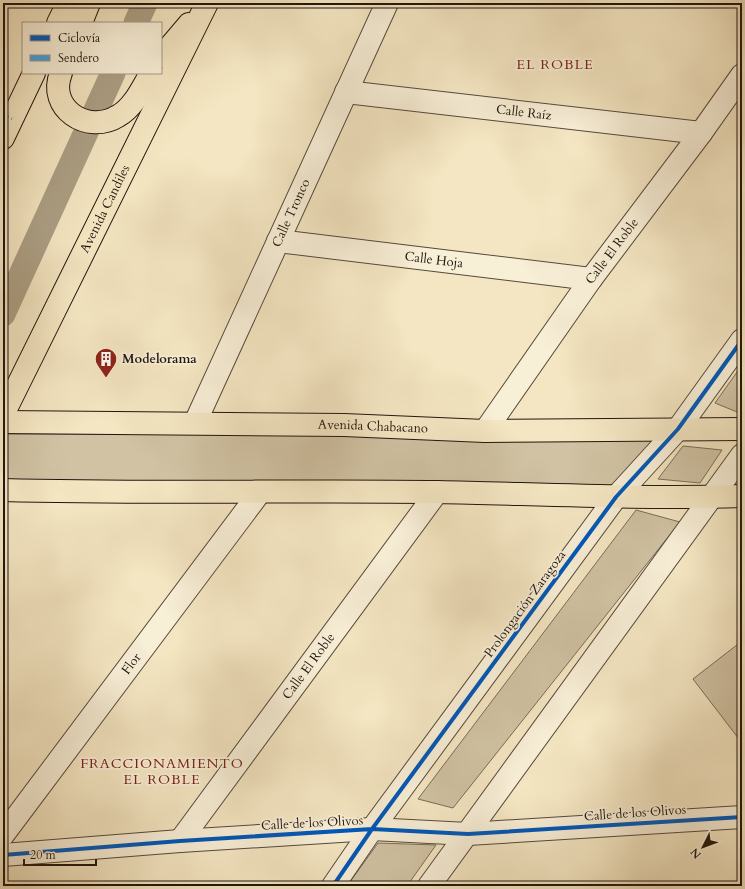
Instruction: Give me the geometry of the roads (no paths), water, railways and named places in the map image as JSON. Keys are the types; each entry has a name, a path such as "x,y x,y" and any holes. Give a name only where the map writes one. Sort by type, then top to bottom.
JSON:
{"main road":[{"path":"58,22 68,3"},
{"path":"81,22 89,3"},
{"path":"162,56 206,6"},
{"name":"Avenida Candiles","path":"3,415 206,6"},
{"path":"6,124 33,74"},
{"path":"61,74 58,88 62,103 78,118 97,124 107,122 124,112 134,101 150,74"},
{"name":"Avenida Chabacano","path":"3,422 344,425 485,431 742,429"},
{"path":"3,490 114,493 437,492 616,497 742,496"}],"street":[{"name":"Calle Tronco","path":"195,423 387,3"},
{"name":"Calle El Roble","path":"485,431 591,279 701,133 742,75"},
{"name":"Calle Raíz","path":"346,92 701,133"},
{"name":"Calle Hoja","path":"278,241 591,279"},
{"name":"Prolongación Zaragoza","path":"333,886 372,829 616,497 678,429 742,340"},
{"path":"429,886 742,454"},
{"name":"Flor","path":"3,835 260,492"},
{"name":"Calle El Roble","path":"180,841 437,492"},
{"name":"Calle de los Olivos","path":"3,855 180,841 372,829 468,834 742,817"}],"waterway":[{"path":"136,22 145,3"},
{"path":"3,314 113,74"}],"place":[{"name":"Modelorama","path":"106,378"}],"district":[{"name":"EL ROBLE","path":"555,64"},
{"name":"FRACCIONAMIENTO EL ROBLE","path":"162,772"}]}
